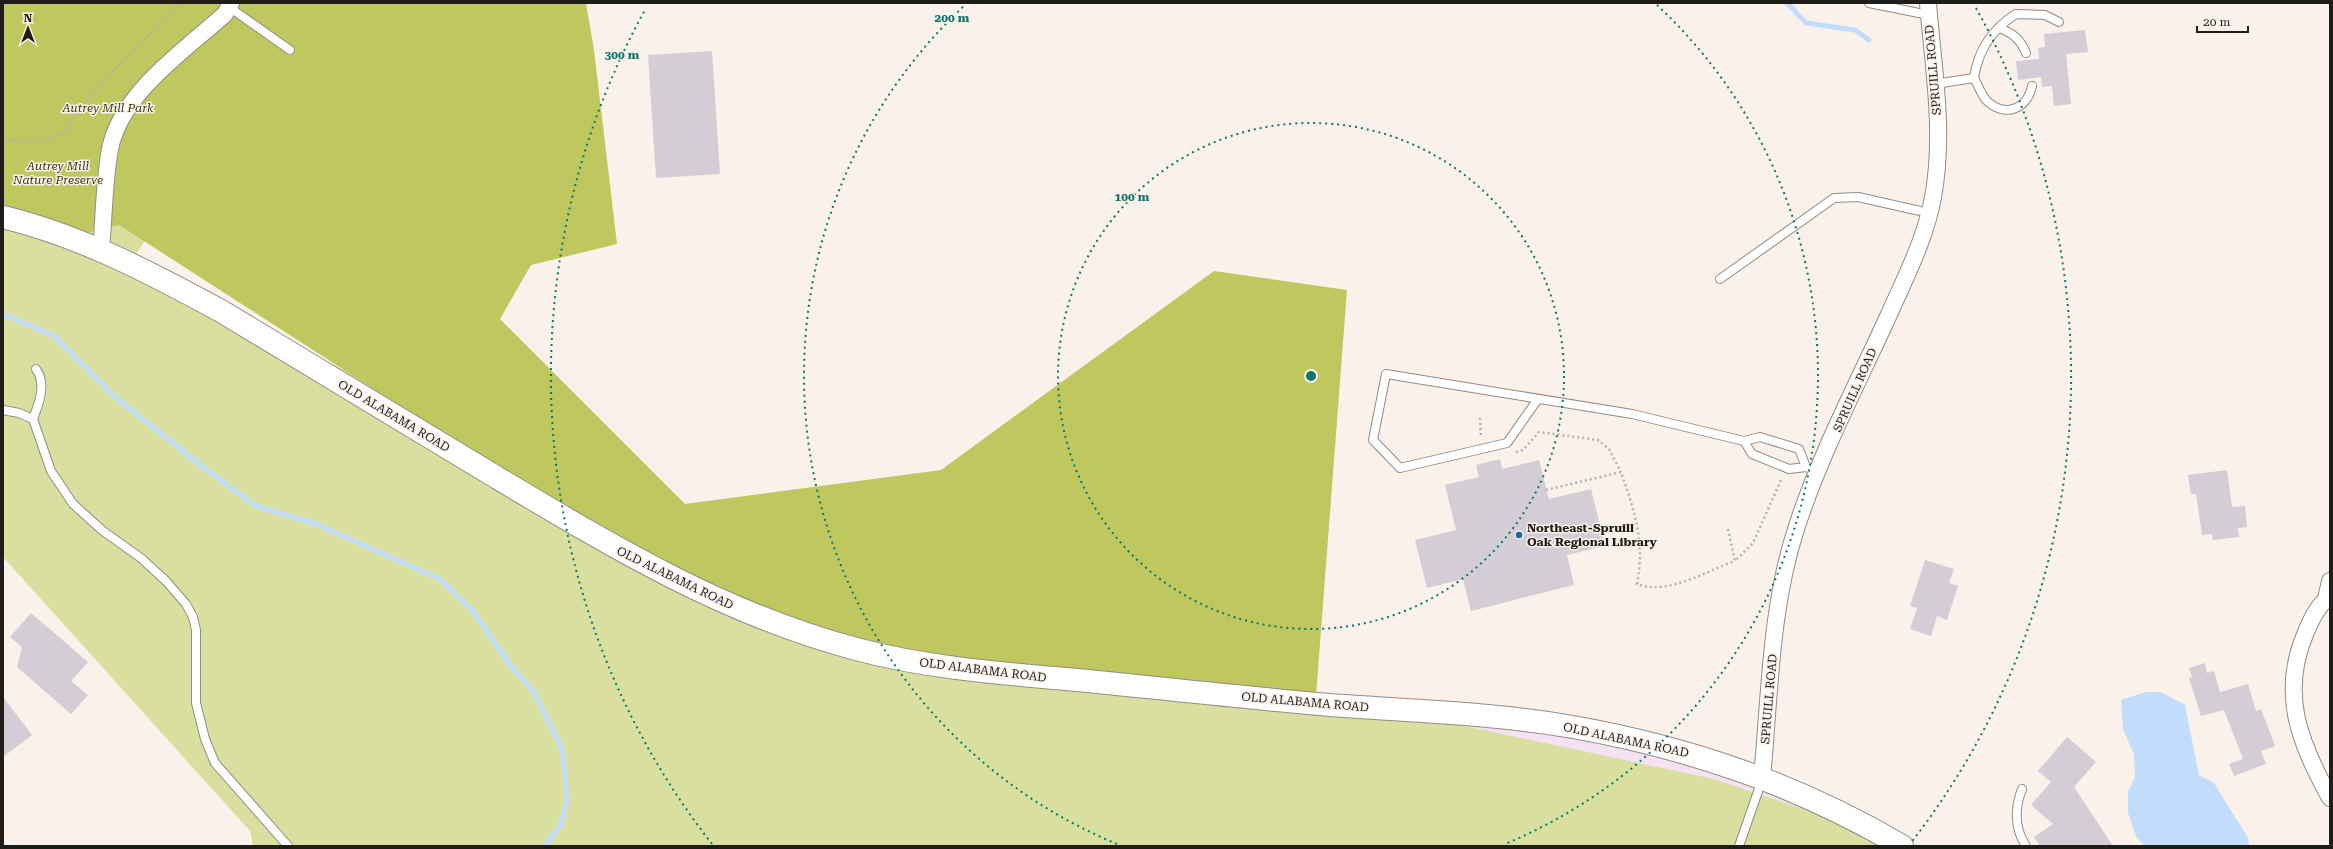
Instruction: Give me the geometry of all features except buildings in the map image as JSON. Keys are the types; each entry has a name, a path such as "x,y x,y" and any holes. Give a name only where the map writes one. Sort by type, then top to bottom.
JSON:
{"main road":[{"name":"OLD ALABAMA ROAD","path":"3,217 74,238 162,279 221,311 612,547 703,594 773,624 857,650 946,668 1324,704 1509,719 1571,726 1678,750 1724,763 1834,810 1902,846"}],"street":[{"path":"101,250 110,149 119,121 130,103 144,87 225,14 230,5"},
{"name":"SPRUILL ROAD","path":"1762,778 1777,608 1786,567 1812,469 1916,256 1929,213 1938,164 1938,131 1928,9"},
{"path":"2330,581 2328,598 2312,617 2303,639 2294,675 2293,708 2299,733 2315,770 2330,798"}],"lane":[{"path":"1869,3 1928,9"},
{"path":"230,5 290,50"},
{"path":"2032,86 2027,100 2021,106 2013,110 2005,110 1986,100 1974,78 1977,61 1984,45 1999,28 2016,14 2044,15 2059,22"},
{"path":"1999,28 2009,32 2019,39 2026,53"},
{"path":"1934,84 1974,78"},
{"path":"1720,279 1834,198 1858,197 1929,213"},
{"path":"36,369 41,376 42,385 38,406 33,419 51,471 73,504 103,532 141,558 166,581 186,604 193,617 196,630 196,703 207,745 215,763 288,846"},
{"path":"1538,398 1508,443 1400,468 1373,440 1386,374 1538,398 1649,417 1744,441 1760,437 1799,449 1812,469"},
{"path":"3,410 19,413 33,419"},
{"path":"1744,441 1752,454 1786,468 1812,469"},
{"path":"1740,846 1762,778"},
{"path":"2022,789 2017,801 2016,814 2018,829 2026,846"}],"path":[{"path":"3,140 43,141 63,133 93,92 180,3"},
{"path":"1512,453 1523,450 1539,432 1598,440 1609,449 1621,472 1630,498 1641,546 1637,584 1649,588 1665,588 1735,561 1753,543 1786,468"},
{"path":"1546,490 1621,472"},
{"path":"1728,530 1735,561"}],"shaded area":[{"path":"1316,696 1561,732 1771,773 1892,839 1571,749"}],"green space":[{"path":"3,3 213,140 132,260 375,386 582,538 1714,779 1892,839 1903,846 253,846 250,831 3,557"},
{"path":"3,3 586,3 594,50 617,244 531,265 500,319 685,504 941,470 1214,271 1347,290 1316,696 973,662 773,629 689,592 119,225 73,236 3,217"}],"water":[{"path":"2146,692 2161,692 2185,705 2199,775 2214,783 2248,838 2249,846 2145,846 2137,838 2128,813 2128,791 2135,778 2134,754 2123,729 2121,700"}],"waterway":[{"path":"1787,3 1806,23 1855,30 1869,40"},
{"path":"3,314 54,336 115,397 207,470 256,506 316,524 440,579 472,610 511,666 534,692 562,749 567,799 561,824 545,846"}],"place":[{"name":"Northeast-Spruill Oak Regional Library","path":"1519,535"}],"park label":[{"name":"Autrey Mill Park","path":"108,108"},
{"name":"Autrey Mill Nature Preserve","path":"58,173"}]}
